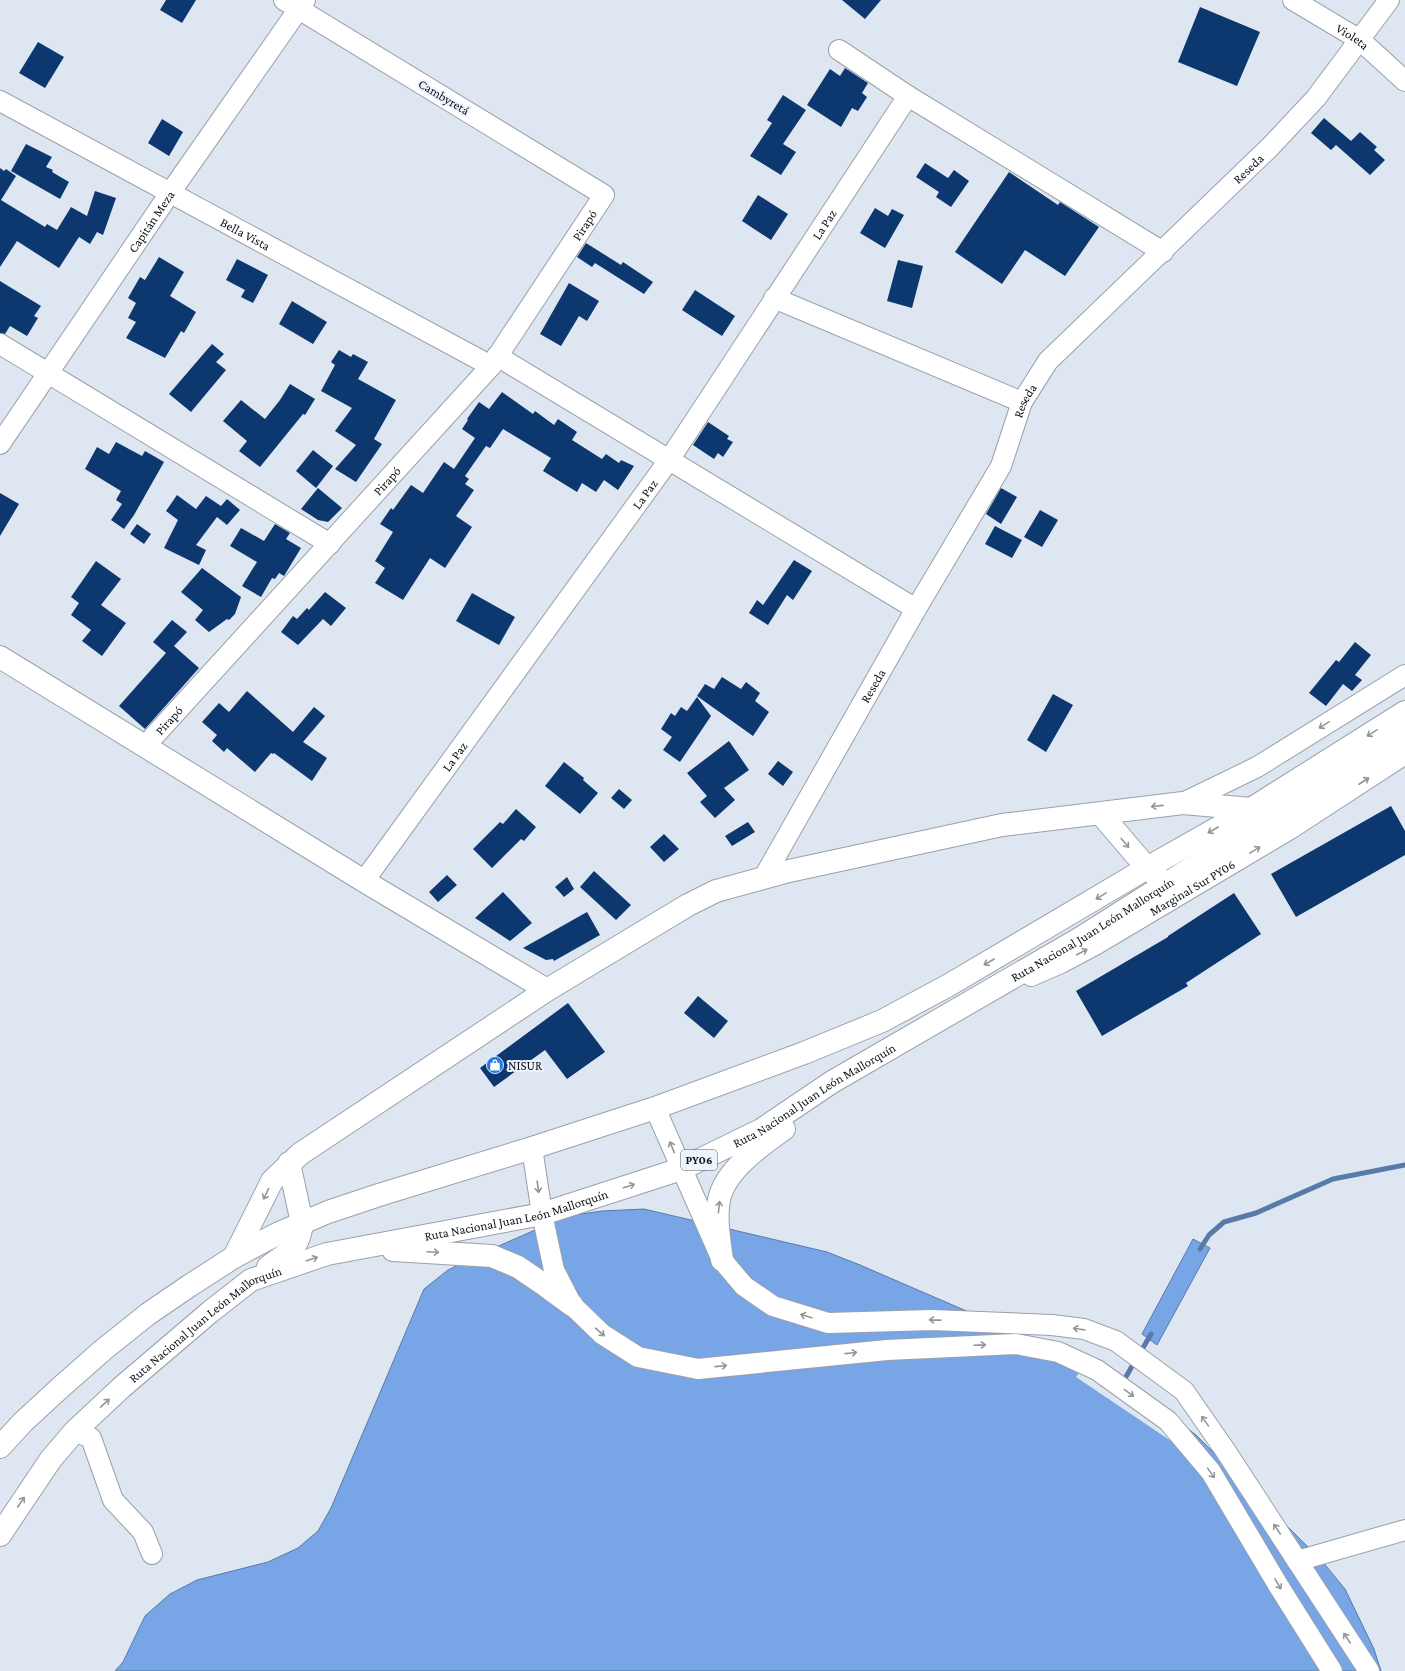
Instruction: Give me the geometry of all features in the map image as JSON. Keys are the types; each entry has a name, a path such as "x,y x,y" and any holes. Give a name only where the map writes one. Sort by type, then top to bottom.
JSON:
{"main road":[{"path":"0,657 364,881 547,990"},
{"name":"Ruta Nacional Juan León Mallorquín","path":"0,1447 23,1422 103,1350 148,1314 234,1258 279,1233 379,1195 655,1108 804,1053 882,1021 950,985 1147,868 1251,809 1405,712"},
{"name":"Ruta Nacional Juan León Mallorquín","path":"0,1535 51,1459 75,1431 122,1387 210,1312 251,1280 327,1254 352,1248 542,1214 681,1169 761,1130 832,1082 1079,938 1405,733"},
{"path":"234,1258 272,1181 300,1154 547,990 688,905 716,891 764,877 1002,825 1183,803 1251,809"},
{"path":"1100,813 1147,868 1165,884"},
{"path":"722,1260 718,1234 718,1206 724,1187 740,1162 822,1104 872,1059"},
{"path":"251,1280 293,1248 298,1243 301,1236 302,1223 289,1163"},
{"path":"352,1248 492,1256 518,1267 572,1305"}],"street":[{"name":"Violeta","path":"1293,0 1360,40 1405,81"},
{"name":"Reseda","path":"764,877 916,609 1001,466 1022,402 1048,361 1163,252 1286,131 1316,98 1389,0"},
{"name":"Capitán Meza","path":"0,444 170,194 296,3"},
{"name":"Cambyretá","path":"296,3 604,195"},
{"path":"839,50 908,96 1163,252"},
{"name":"La Paz","path":"364,881 669,460 908,96"},
{"name":"Bella Vista","path":"0,101 170,194 494,361 669,460 916,609"},
{"name":"Pirapó","path":"145,746 330,544 494,361 604,195"},
{"path":"774,298 1022,402"},
{"path":"0,344 330,544"},
{"path":"1183,803 1257,767 1405,675"},
{"name":"Marginal Sur PY06","path":"970,1002 1060,963 1095,945 1290,829 1405,754"},
{"path":"655,1108 722,1260 744,1286 773,1306 828,1323 932,1320 1052,1325 1084,1329 1116,1341 1184,1391 1225,1450 1368,1671"},
{"path":"532,1148 542,1214 554,1270 572,1305 602,1334 638,1357 698,1369 887,1350 1016,1344 1058,1352 1097,1370 1168,1421 1211,1472 1278,1585 1332,1671"},
{"path":"75,1431 92,1438 113,1500 143,1532 152,1554"},
{"path":"1297,1561 1405,1530"}],"water":[{"path":"644,1209 827,1252 1117,1376 1196,1435 1322,1561 1345,1589 1374,1649 1381,1671 115,1671 123,1662 145,1616 170,1594 197,1580 268,1562 298,1548 318,1531 331,1508 424,1289 448,1270 567,1216 602,1211"},
{"path":"1193,1239 1210,1248 1157,1345 1142,1334"}],"pier":[{"path":"1087,1361 1118,1374 1183,1423 1171,1441 1076,1377"}],"building":[{"path":"166,0 196,0 182,23 160,10"},
{"path":"842,0 881,0 865,19"},
{"path":"1200,7 1260,32 1237,86 1178,62"},
{"path":"38,42 64,57 45,88 19,73"},
{"path":"845,68 868,83 862,93 867,97 858,111 852,108 841,127 807,105 830,69 840,76"},
{"path":"783,95 806,110 783,144 796,152 781,175 750,156 772,123 767,120"},
{"path":"1324,118 1351,141 1360,132 1377,147 1374,150 1385,160 1370,175 1336,145 1331,150 1311,133"},
{"path":"162,119 183,132 169,156 148,143"},
{"path":"26,144 52,157 46,167 53,170 52,172 69,182 60,199 11,171"},
{"path":"925,163 948,178 954,170 969,181 951,207 936,197 939,192 916,177"},
{"path":"0,168 4,171 6,169 16,176 1,200 45,227 47,224 57,230 71,207 87,216 95,191 116,198 103,235 97,232 90,244 79,237 59,268 17,241 0,267"},
{"path":"1009,172 1058,205 1060,202 1099,227 1065,276 1025,250 1002,284 955,252"},
{"path":"758,195 788,214 771,240 742,221"},
{"path":"875,208 888,216 892,209 904,215 885,248 860,233"},
{"path":"586,243 621,265 623,262 653,282 644,294 595,263 592,267 577,257"},
{"path":"159,257 184,272 170,296 196,312 184,333 181,331 165,358 126,338 136,322 128,318 136,303 128,298 140,277 145,280"},
{"path":"237,259 268,275 253,303 241,297 245,290 226,280"},
{"path":"898,260 923,266 912,308 887,301"},
{"path":"0,281 41,306 34,316 38,318 27,336 10,326 5,334 0,333"},
{"path":"569,283 599,301 587,321 579,316 561,346 540,334"},
{"path":"695,290 735,316 722,336 682,310"},
{"path":"292,301 327,322 313,344 279,324"},
{"path":"212,344 224,354 216,362 226,370 191,412 169,394"},
{"path":"339,350 351,357 353,354 368,362 358,379 396,400 374,439 382,444 356,482 335,469 356,445 335,431 352,408 321,391 335,365 331,362"},
{"path":"290,384 315,399 305,415 303,414 260,467 239,451 247,441 223,421 241,400 265,419"},
{"path":"502,392 533,414 535,411 554,425 558,419 577,432 572,440 602,459 606,454 619,463 621,460 634,466 618,490 604,480 596,492 582,483 577,492 543,471 551,458 503,429 490,448 486,446 465,476 469,479 465,484 474,490 456,516 472,527 445,568 430,558 403,600 375,583 385,568 375,561 393,532 380,524 391,508 393,510 411,485 423,493 444,462 454,469 475,438 462,429 468,420 467,419 479,402 489,409"},
{"path":"708,422 729,436 727,439 733,442 723,457 718,453 714,459 693,445"},
{"path":"116,442 142,456 145,451 164,462 134,515 124,529 111,520 122,504 116,500 121,491 85,469 97,447 109,454"},
{"path":"313,450 333,466 316,488 296,471"},
{"path":"318,488 342,508 328,522 318,520 301,509"},
{"path":"1001,488 1017,497 1001,524 986,514"},
{"path":"0,493 19,504 0,536"},
{"path":"177,495 196,509 206,496 221,506 227,499 240,510 227,525 217,517 196,545 206,550 199,565 164,548 178,520 166,511"},
{"path":"1040,510 1058,520 1042,547 1024,537"},
{"path":"137,524 151,534 144,544 130,534"},
{"path":"275,524 290,533 286,539 301,548 284,576 279,573 275,579 272,578 261,597 242,586 257,562 230,546 241,528 264,541"},
{"path":"995,526 1022,540 1012,558 985,544"},
{"path":"794,560 812,571 793,600 787,595 768,625 749,613 757,600 763,605"},
{"path":"96,561 121,579 101,605 126,623 102,656 82,641 91,630 71,615 79,603 71,597"},
{"path":"202,568 241,597 235,614 229,620 227,619 209,632 195,620 203,610 181,592"},
{"path":"325,592 346,608 331,626 323,619 298,645 281,632 293,616 297,619 307,608 309,610"},
{"path":"472,593 515,617 499,645 456,621"},
{"path":"172,620 187,632 174,646 199,668 145,729 119,706 166,653 153,642"},
{"path":"1355,642 1371,655 1355,675 1362,680 1352,691 1343,684 1326,706 1309,693 1336,660 1339,662"},
{"path":"722,677 741,689 746,682 760,693 755,701 769,712 753,736 697,696 705,684 714,689"},
{"path":"247,691 293,732 314,707 325,716 303,742 327,758 312,781 274,753 271,753 255,772 227,748 224,752 212,741 217,735 202,722 219,703 229,712"},
{"path":"1053,694 1073,705 1046,752 1027,740"},
{"path":"697,697 711,716 680,762 663,750 672,737 661,729 671,713 675,716 681,707 687,711"},
{"path":"729,741 749,770 724,788 735,800 715,818 700,802 707,796 687,773"},
{"path":"778,761 793,772 783,786 768,774"},
{"path":"564,762 584,778 583,780 598,793 580,814 545,786"},
{"path":"619,789 632,800 624,809 611,798"},
{"path":"1391,806 1405,831 1405,855 1296,917 1271,874"},
{"path":"516,809 536,827 524,841 521,839 492,868 473,849 500,822 503,824"},
{"path":"748,822 755,832 732,846 725,836"},
{"path":"664,834 679,849 664,862 650,847"},
{"path":"594,871 631,905 616,920 580,887"},
{"path":"447,875 457,885 438,902 429,892"},
{"path":"567,877 574,889 564,897 555,887"},
{"path":"503,892 532,923 510,941 475,918"},
{"path":"1234,893 1261,934 1186,983 1188,986 1102,1036 1076,991 1168,937"},
{"path":"587,912 600,935 554,961 553,959 546,960 523,948"},
{"path":"698,996 728,1021 714,1038 684,1013"},
{"path":"568,1003 605,1052 567,1079 545,1050 494,1087 480,1068"}],"waterway":[{"path":"1200,1249 1209,1235 1224,1222 1256,1213 1333,1179 1405,1165"},
{"path":"1140,1353 1151,1334"},
{"path":"1122,1384 1136,1359"}],"place":[{"name":"NISUR","path":"495,1065"}]}
